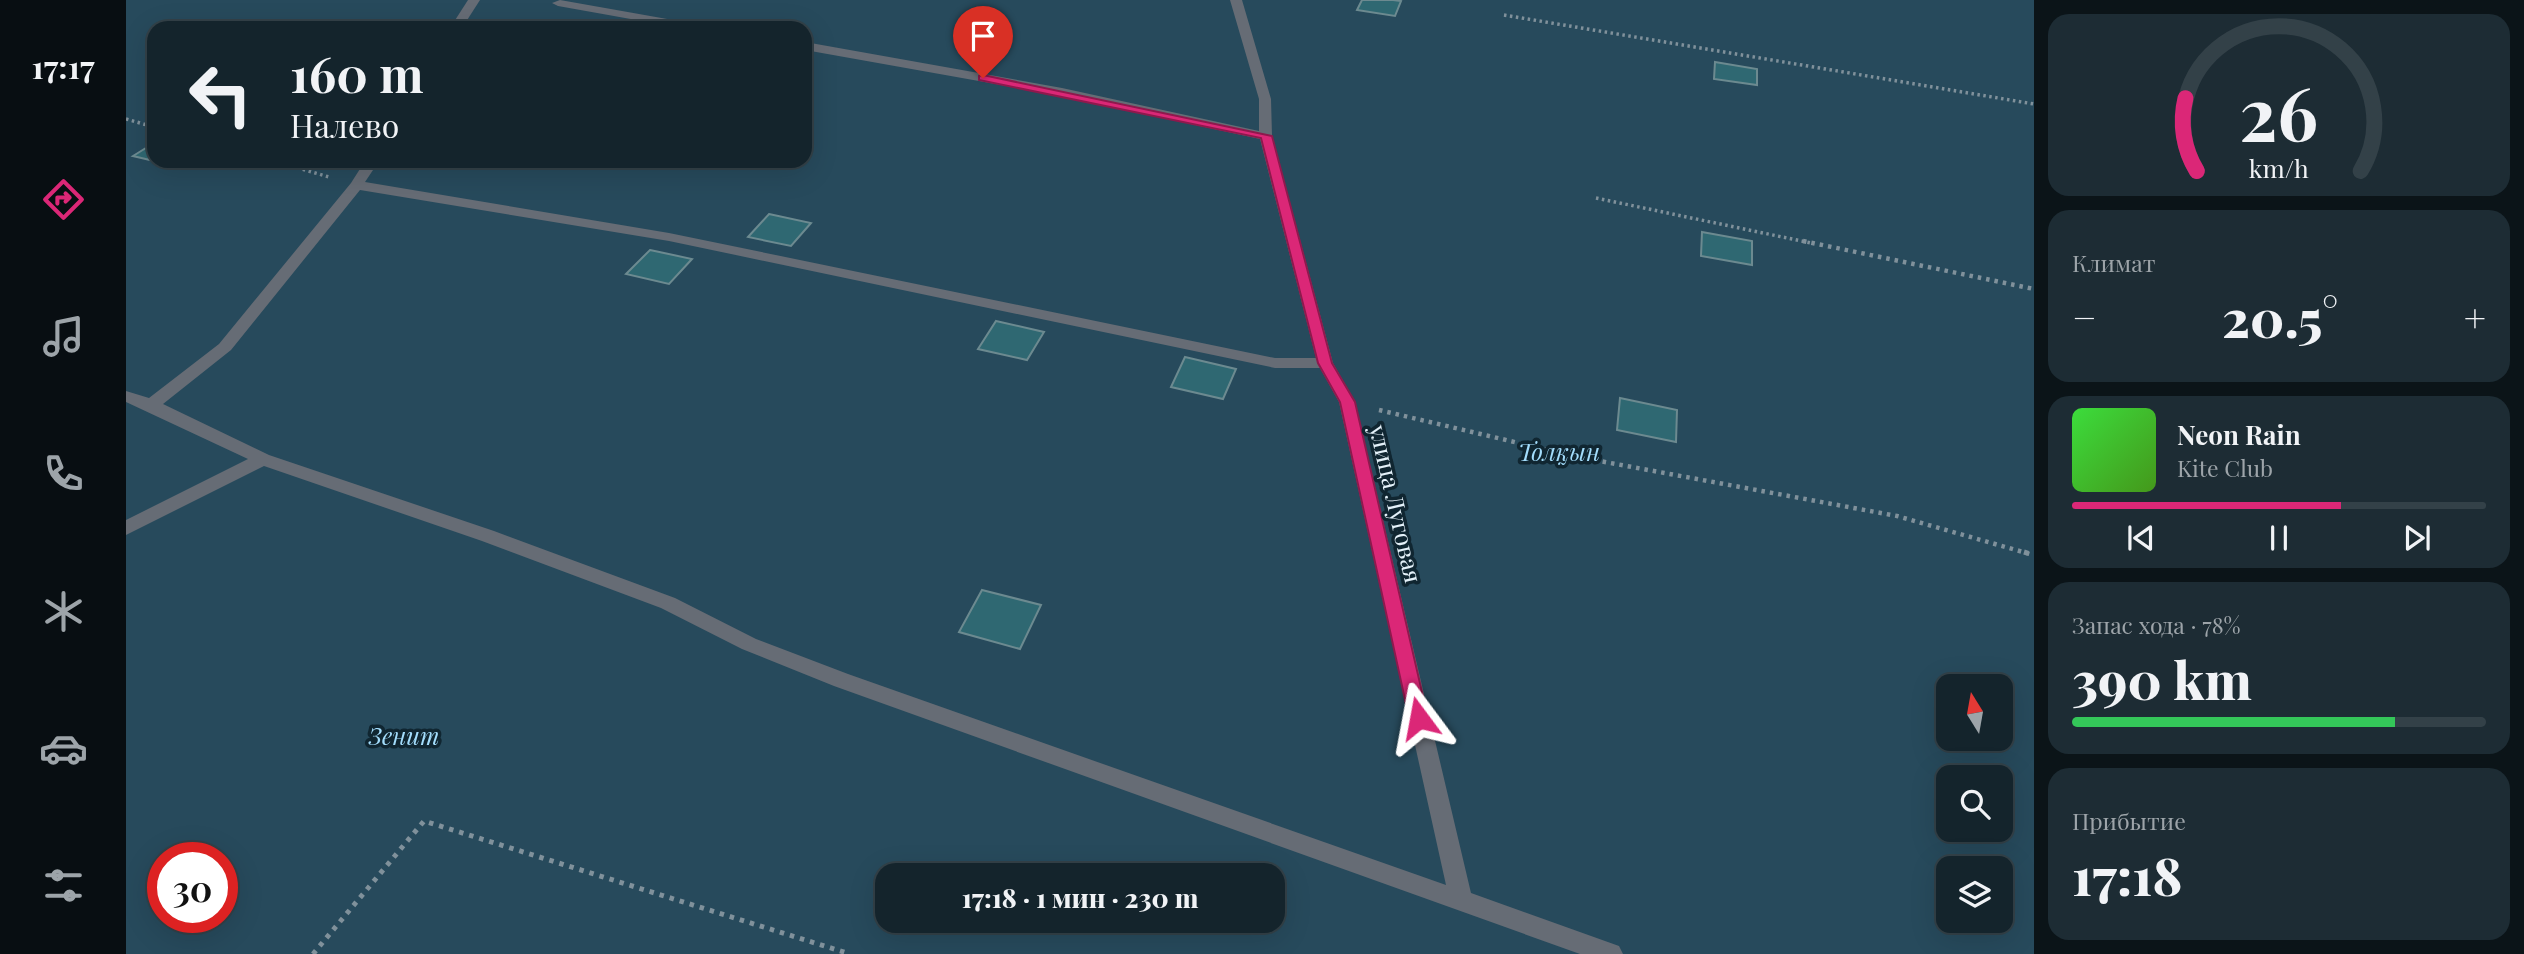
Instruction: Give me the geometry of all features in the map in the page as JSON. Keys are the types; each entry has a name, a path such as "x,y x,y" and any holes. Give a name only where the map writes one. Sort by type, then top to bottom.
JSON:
{"street":[{"path":"460,21 474,0"},
{"name":"улица Луговая","path":"1236,0 1265,99 1266,136 1325,363 1347,402 1461,902"},
{"path":"558,4 659,21"},
{"path":"812,47 1062,92 1266,136"},
{"path":"151,405 225,347 357,185 368,168"},
{"path":"357,185 669,237 1275,363 1325,363"},
{"path":"126,396 151,405 263,460 488,536 655,598 749,644 841,680 1611,954"},
{"path":"126,528 263,460"}],"path":[{"path":"1504,15 2034,104"},
{"path":"126,119 147,125"},
{"path":"298,168 357,185"},
{"path":"1596,198 2034,289"},
{"path":"1347,402 1578,457 1896,516 2034,555"},
{"path":"313,954 424,821 850,954"}],"green space":[{"name":"Толқын","path":"126,0 2034,0 2034,954 126,954"}],"building":[{"path":"1362,0 1401,1 1395,16 1357,10"},
{"path":"1715,62 1757,69 1757,85 1714,79"},
{"path":"147,147 147,159 133,156"},
{"path":"769,214 811,223 791,246 748,237"},
{"path":"1702,232 1752,241 1752,265 1701,256"},
{"path":"650,250 692,259 669,284 626,274"},
{"path":"996,321 1044,332 1027,360 978,349"},
{"path":"1185,357 1236,369 1223,399 1171,387"},
{"path":"1620,398 1677,410 1676,442 1617,430"},
{"path":"982,590 1041,605 1020,649 959,632"}],"route":[{"path":"983,78 1062,92 1266,136 1325,363 1347,402 1419,718"}],"park label":[{"name":"Зенит","path":"404,737"}]}
